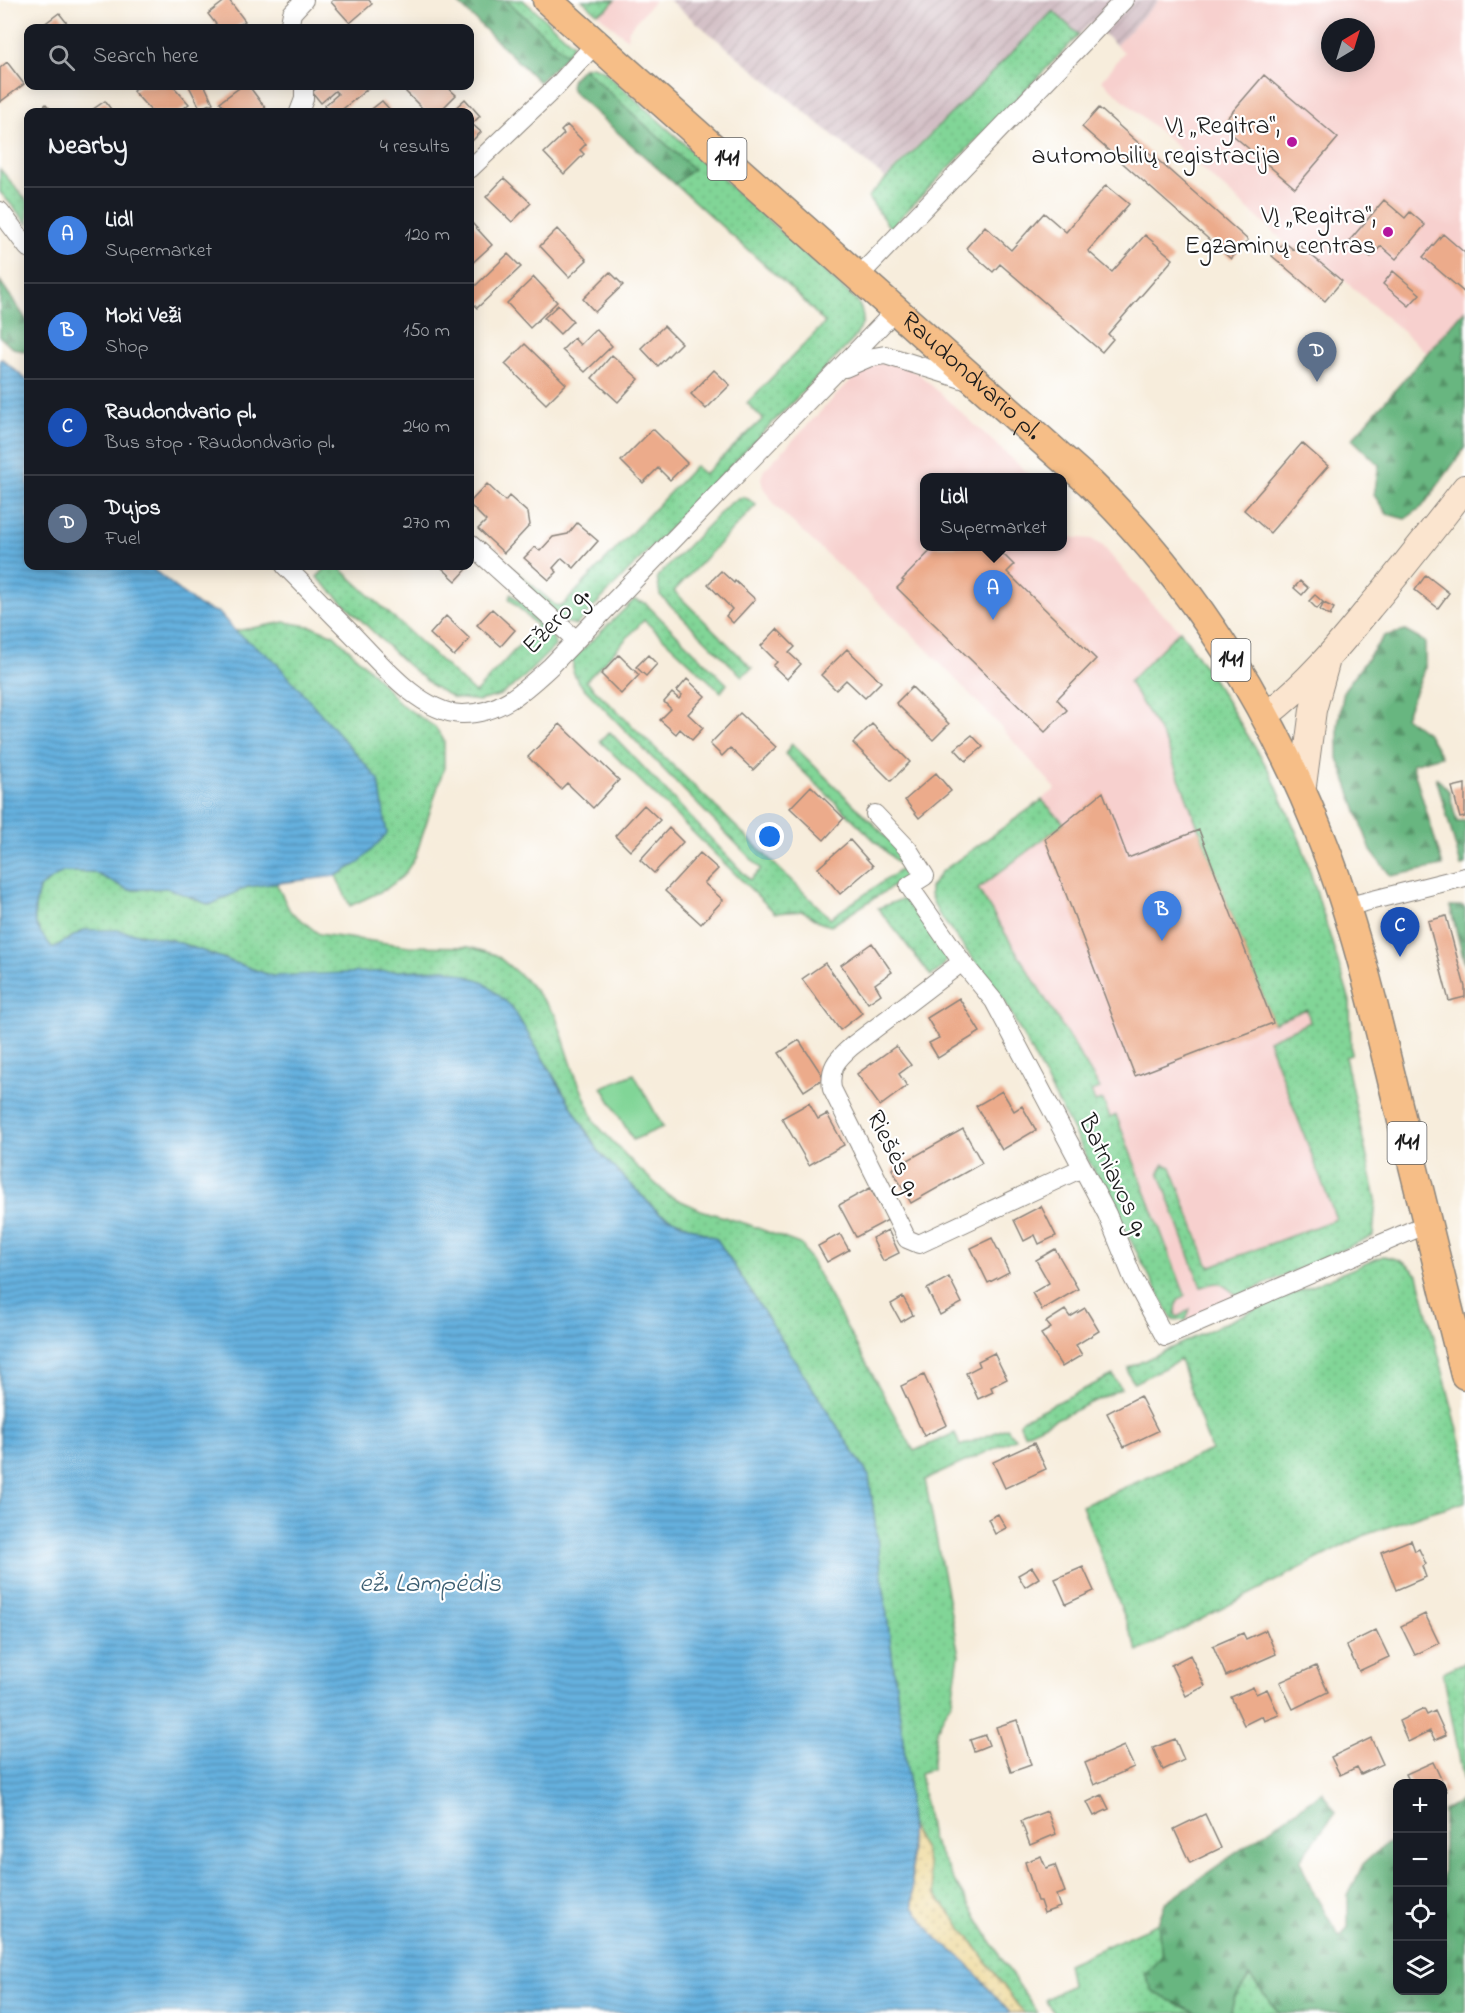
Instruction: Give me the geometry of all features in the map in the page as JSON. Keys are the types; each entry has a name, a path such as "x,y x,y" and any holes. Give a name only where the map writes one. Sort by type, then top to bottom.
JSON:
{"main road":[{"name":"Raudondvario pl.","path":"547,0 1090,483 1145,540 1168,567 1201,613 1265,716 1302,793 1324,846 1345,907 1464,1360"},
{"path":"1265,716 1293,695 1327,660 1465,488"},
{"path":"1302,793 1313,710 1327,660"}],"street":[{"path":"290,24 292,13 304,0"},
{"path":"859,276 1124,0"},
{"path":"474,165 558,85 596,43"},
{"path":"300,108 304,99 304,90"},
{"path":"0,211 24,243"},
{"name":"Ežero g.","path":"289,570 397,680 421,699 442,709 461,714 489,710 507,703 524,691 576,640 896,310"},
{"name":"Ežero g.","path":"838,371 868,358 885,356 980,385"},
{"path":"474,548 576,640"},
{"name":"Batniavos g.","path":"875,814 908,849 925,876 909,886 962,962 994,1001 1107,1214 1133,1278 1166,1337 1427,1224"},
{"path":"1345,907 1465,877"},
{"name":"Riešės g.","path":"962,962 852,1046 838,1058 830,1075 832,1089 907,1239 919,1244 1082,1168"}],"shaded area":[{"path":"582,0 655,0 629,29 627,39"},
{"path":"669,0 1159,0 1116,45 1091,23 1079,35 1053,11 885,178"},
{"path":"1159,0 1465,0 1465,310 1427,353 1326,264 1324,267 1294,250 1102,81 1124,52 1116,45"},
{"path":"878,363 895,363 919,374 1028,473 920,473 920,551 1067,551 1067,537 1091,539 1103,546 1153,605 1180,630 1270,772 1302,845 1350,1001 1351,1055 1345,1057 1376,1199 1373,1236 1186,1321 1172,1319 1004,1000 938,913 930,895 930,888 941,872 1056,789 988,713 910,632 775,506 763,487 761,478 764,470 859,372"}],"green space":[{"path":"455,0 506,0 567,55 539,82"},
{"path":"506,0 523,0 573,44 567,55"},
{"path":"582,0 615,0 607,9 597,13"},
{"path":"1053,11 1079,35 890,228 868,197"},
{"path":"592,66 603,70 857,301 863,321 852,341 576,625 561,621 506,571 510,566 555,605 562,606 695,466 704,474 763,419 747,403 825,323 800,297 675,184 693,169 583,68"},
{"path":"583,68 693,169 675,184 575,94 570,86 572,79"},
{"path":"0,169 24,197 24,219 0,192"},
{"path":"0,281 24,316 24,352 11,347 0,337"},
{"path":"1465,310 1465,448 1422,507 1405,519 1387,514 1374,495 1379,465 1352,439"},
{"path":"742,497 756,505 674,591 752,668 742,676 660,595 657,577 729,504"},
{"path":"324,570 342,570 475,693 537,626 509,598 511,594 544,624 555,646 520,681 501,695 479,701 454,698 434,687 404,662 317,577"},
{"path":"634,600 645,603 727,684 721,692 644,620 586,681 830,918 903,868 785,754 792,744 902,852 912,865 912,874 831,926 821,923 803,911 775,913 600,741 610,732 750,880 761,869 578,682 573,671 573,659"},
{"path":"285,622 314,627 334,635 374,674 399,703 435,727 444,740 444,768 415,858 403,876 386,889 350,906 336,876 359,863 235,631"},
{"path":"1180,630 1270,772 1302,845 1350,1001 1351,1055 1345,1057 1376,1199 1373,1236 1238,1296 1217,1283 1201,1287 1159,1172 1164,1164 1171,1167 1209,1267 1336,1219 1268,1040 1310,1022 1307,1009 1273,1023 1165,741 1129,682"},
{"path":"1405,631 1425,642 1425,668 1405,717 1428,734 1441,756 1412,764 1443,866 1391,876 1371,851 1338,758 1338,725 1344,690 1384,636"},
{"path":"1436,777 1449,791 1457,822 1465,820 1465,865 1461,866"},
{"path":"1042,800 1064,823 978,889 1100,1088 1091,1091 1095,1102 1103,1100 1110,1118 1116,1115 1185,1295 1178,1300 1175,1314 1178,1317 1190,1309 1186,1321 1172,1319 1004,1000 938,913 930,895 930,888 941,872"},
{"path":"63,872 93,872 129,890 167,888 210,905 247,887 276,883 290,911 319,934 409,946 469,947 496,955 528,982 556,1016 574,1072 596,1124 634,1164 668,1195 701,1210 747,1224 802,1245 914,1451 955,1433 960,1446 1007,1428 1015,1439 925,1480 959,1655 952,1700 937,1729 932,1769 920,1773 931,1838 1008,1969 1038,2013 1023,2013 935,1894 923,1848 910,1826 908,1778 869,1476 717,1239 659,1213 599,1152 512,1007 334,975 272,976 172,940 84,930 53,948 37,926 35,907 39,888"},
{"path":"902,899 912,903 948,953 942,967 931,976 878,908"},
{"path":"1450,906 1463,906 1465,909 1465,965"},
{"path":"634,1074 663,1127 633,1140 602,1087"},
{"path":"1383,1256 1402,1262 1418,1275 1465,1457 1465,1502 1362,1536 1138,1652 1082,1506 1211,1450 1180,1360 1134,1383 1128,1373 1128,1368 1249,1312"},
{"path":"1113,1375 1121,1389 1024,1434 1020,1425 1025,1418"},
{"path":"1465,1662 1465,1787 1443,1672"},
{"path":"1322,1792 1336,1812 1300,1860 1311,1888 1340,1938 1348,1927 1348,1896 1363,1864 1393,1840 1393,1995 1447,1995 1447,1809 1465,1798 1465,2013 1279,2013 1250,1976 1235,1997 1230,2013 1196,2013 1153,1992 1145,1974 1162,1956 1158,1923 1165,1903"},
{"path":"1158,1923 1162,1956 1153,1992 1196,2013 1054,2013 1045,2000 1071,1985 1067,1964"},
{"path":"1250,1976 1279,2013 1230,2013 1235,1997"}],"sand":[{"path":"910,1826 923,1848 935,1894 1023,2013 1010,2013 963,1959 938,1940 913,1907"}],"water":[{"name":"ež. Lampėdis","path":"2,359 24,378 24,570 154,570 199,606 219,613 235,631 274,660 379,780 387,834 359,863 336,876 247,887 210,905 167,888 129,890 93,872 63,872 39,888 35,907 37,927 53,948 84,930 117,930 172,940 272,976 446,969 482,981 512,1007 599,1152 659,1213 717,1239 869,1476 908,1778 913,1907 938,1940 963,1959 1010,2013 0,2013 0,360"}],"building":[{"path":"229,0 245,21 241,24 216,24 208,14"},
{"path":"333,0 369,0 372,4 350,23 331,2"},
{"path":"59,13 68,24 44,24"},
{"path":"7,62 24,84 0,102 0,68"},
{"name":"VĮ „Regitra“, automobilių registracija","path":"1264,75 1338,138 1295,188 1221,125"},
{"path":"177,90 189,104 184,108 148,108 133,91"},
{"path":"191,90 207,90 213,103 200,108"},
{"path":"236,90 252,90 265,108 225,108 220,102"},
{"path":"315,90 366,90 344,108 326,108 324,106 338,94 335,91 321,103 312,92"},
{"path":"408,90 450,90 456,95 443,108 422,108 406,92"},
{"path":"465,99 473,108 455,108"},
{"path":"105,101 110,108 95,108"},
{"path":"382,101 388,108 373,108"},
{"path":"1099,108 1248,240 1231,259 1082,127"},
{"path":"474,109 480,116 474,122"},
{"path":"567,125 586,144 580,150 584,154 564,174 544,153 564,134 561,131"},
{"path":"474,126 481,132 474,139"},
{"path":"504,178 531,203 512,222 486,197"},
{"path":"1106,185 1129,204 1088,251 1112,272 1145,235 1173,259 1108,334 1113,339 1102,352 1000,264 993,272 966,248 985,226 1011,250 1044,213 1066,232"},
{"name":"VĮ „Regitra“, Egzaminų centras","path":"1384,200 1405,218 1410,212 1425,225 1396,259 1381,246 1371,257 1350,240"},
{"path":"474,225 492,245 474,261"},
{"path":"557,229 587,260 569,277 540,246"},
{"path":"1443,234 1465,253 1465,293 1423,257"},
{"path":"1284,242 1294,250 1299,245 1342,281 1325,301 1272,256"},
{"path":"508,254 521,267 477,308 474,305 474,287"},
{"path":"1393,271 1420,294 1409,306 1383,284"},
{"path":"610,272 623,285 595,312 583,299"},
{"path":"534,277 557,302 530,328 507,303"},
{"path":"558,305 573,321 560,334 544,318"},
{"path":"664,326 681,343 658,366 641,348"},
{"path":"596,329 612,346 585,372 562,350 574,338 580,345"},
{"path":"525,344 566,384 546,404 505,364"},
{"path":"612,355 639,379 618,402 592,378"},
{"path":"714,370 730,385 706,409 691,394"},
{"path":"653,429 687,463 670,480 658,468 643,483 621,461"},
{"path":"1302,443 1328,466 1270,533 1244,510"},
{"path":"487,484 505,501 509,496 528,513 530,525 504,553 478,529 486,521 474,509 474,498"},
{"path":"577,523 598,541 574,568 562,558 553,568 557,572 549,580 524,558 535,547 540,551 553,537 568,534"},
{"path":"930,551 1000,551 1014,565 1007,572 1096,659 1057,699 1067,710 1045,732 897,588 904,581 902,580"},
{"path":"444,570 466,570 456,581"},
{"path":"721,571 755,599 733,623 726,616 732,609 708,584"},
{"path":"1426,575 1449,593 1438,608 1415,590"},
{"path":"1300,581 1308,588 1302,595 1294,588"},
{"path":"1315,595 1323,602 1317,609 1309,601"},
{"path":"1324,603 1334,608 1330,616 1320,610"},
{"path":"492,609 515,630 501,646 477,625"},
{"path":"446,616 470,639 454,656 430,634"},
{"path":"777,629 795,647 789,653 801,664 787,679 773,666 777,662 761,646"},
{"path":"847,649 881,682 865,698 846,680 836,690 821,675"},
{"path":"619,655 639,675 621,694 601,674"},
{"path":"648,655 657,664 646,676 636,667"},
{"path":"687,679 705,696 688,714 703,728 692,740 680,729 676,734 660,720 671,709 664,702 672,693 679,699 682,695 677,691"},
{"path":"912,687 949,724 933,740 896,703"},
{"path":"740,713 776,747 753,770 730,748 722,756 710,744"},
{"path":"560,724 619,780 593,808 567,783 561,789 528,757"},
{"path":"872,724 910,762 891,781 853,743"},
{"path":"972,735 983,747 966,761 955,749"},
{"path":"936,773 951,791 919,818 905,800"},
{"path":"1465,784 1465,817 1460,818 1452,787"},
{"path":"811,786 844,818 824,840 790,808"},
{"path":"1103,792 1128,858 1199,830 1273,1023 1135,1076 1045,839"},
{"path":"644,805 660,820 630,851 615,836"},
{"path":"669,828 683,842 654,873 640,860"},
{"path":"850,840 873,866 840,894 818,868"},
{"path":"700,853 718,869 704,883 723,900 701,924 665,891"},
{"path":"1446,916 1465,987 1465,997 1449,1001 1428,921"},
{"path":"872,943 892,972 875,984 881,994 868,1003 841,965"},
{"path":"825,963 862,1013 840,1030 802,979"},
{"path":"959,998 980,1032 938,1058 929,1043 939,1038 927,1018"},
{"path":"799,1040 824,1078 804,1091 779,1053"},
{"path":"896,1046 911,1065 899,1074 907,1086 880,1106 857,1074"},
{"path":"1002,1091 1014,1111 1022,1106 1036,1130 1002,1150 976,1106"},
{"path":"809,1103 818,1119 827,1114 844,1145 809,1165 782,1118"},
{"path":"963,1129 982,1163 911,1203 892,1169"},
{"path":"870,1188 888,1220 856,1237 839,1205"},
{"path":"1041,1206 1056,1236 1039,1244 1035,1235 1024,1241 1014,1220"},
{"path":"888,1230 899,1253 883,1261 872,1238"},
{"path":"840,1234 849,1250 827,1262 818,1246"},
{"path":"992,1238 1009,1272 988,1283 971,1248"},
{"path":"1055,1249 1078,1289 1042,1310 1032,1293 1049,1283 1036,1260"},
{"path":"949,1277 962,1303 940,1315 927,1289"},
{"path":"903,1297 913,1315 901,1322 891,1304"},
{"path":"1085,1308 1099,1331 1076,1345 1082,1355 1062,1367 1041,1334 1051,1328 1046,1322 1065,1310 1070,1317"},
{"path":"994,1353 1007,1379 991,1387 993,1392 978,1399 966,1373 980,1366 978,1361"},
{"path":"924,1375 947,1425 924,1436 901,1386"},
{"path":"1140,1396 1158,1431 1124,1447 1107,1413"},
{"path":"1034,1443 1046,1469 1005,1488 993,1462"},
{"path":"998,1514 1006,1528 995,1534 988,1519"},
{"path":"1411,1540 1415,1551 1419,1549 1426,1564 1422,1566 1426,1577 1396,1590 1381,1552"},
{"path":"1032,1567 1039,1578 1025,1587 1018,1575"},
{"path":"1083,1567 1094,1591 1066,1604 1055,1579"},
{"path":"1425,1614 1439,1643 1415,1655 1401,1626"},
{"path":"1266,1630 1276,1654 1226,1676 1213,1646 1243,1633 1246,1639"},
{"path":"1376,1630 1389,1657 1359,1671 1346,1645"},
{"path":"1190,1655 1205,1686 1186,1696 1171,1665"},
{"path":"1316,1666 1328,1692 1293,1709 1280,1682"},
{"path":"1253,1687 1256,1694 1267,1689 1279,1715 1264,1721 1262,1716 1244,1725 1231,1697"},
{"path":"1424,1709 1427,1715 1435,1711 1446,1735 1435,1740 1430,1731 1408,1742 1399,1721"},
{"path":"1017,1720 1031,1765 1011,1772 996,1727"},
{"path":"985,1735 989,1745 974,1751 970,1740"},
{"path":"1371,1738 1383,1764 1361,1774 1357,1767 1340,1775 1331,1757"},
{"path":"1175,1739 1184,1760 1163,1770 1153,1748"},
{"path":"1124,1746 1134,1767 1094,1785 1085,1763"},
{"path":"1433,1762 1441,1779 1408,1779 1406,1774"},
{"path":"1102,1795 1109,1809 1094,1816 1087,1802"},
{"path":"1047,1811 1056,1834 1030,1845 1021,1821"},
{"path":"1205,1814 1221,1848 1190,1863 1174,1829"},
{"path":"1041,1856 1046,1868 1055,1865 1065,1892 1056,1895 1060,1907 1044,1913 1040,1901 1037,1901 1025,1862"}],"place":[{"name":"VĮ „Regitra“, automobilių registracija","path":"1292,142"},
{"name":"VĮ „Regitra“, Egzaminų centras","path":"1388,232"},
{"name":"Dujos","path":"1317,382"},
{"name":"Lidl","path":"993,620"},
{"name":"Moki Veži","path":"1162,941"},
{"name":"Raudondvario pl.","path":"1400,957"}]}
